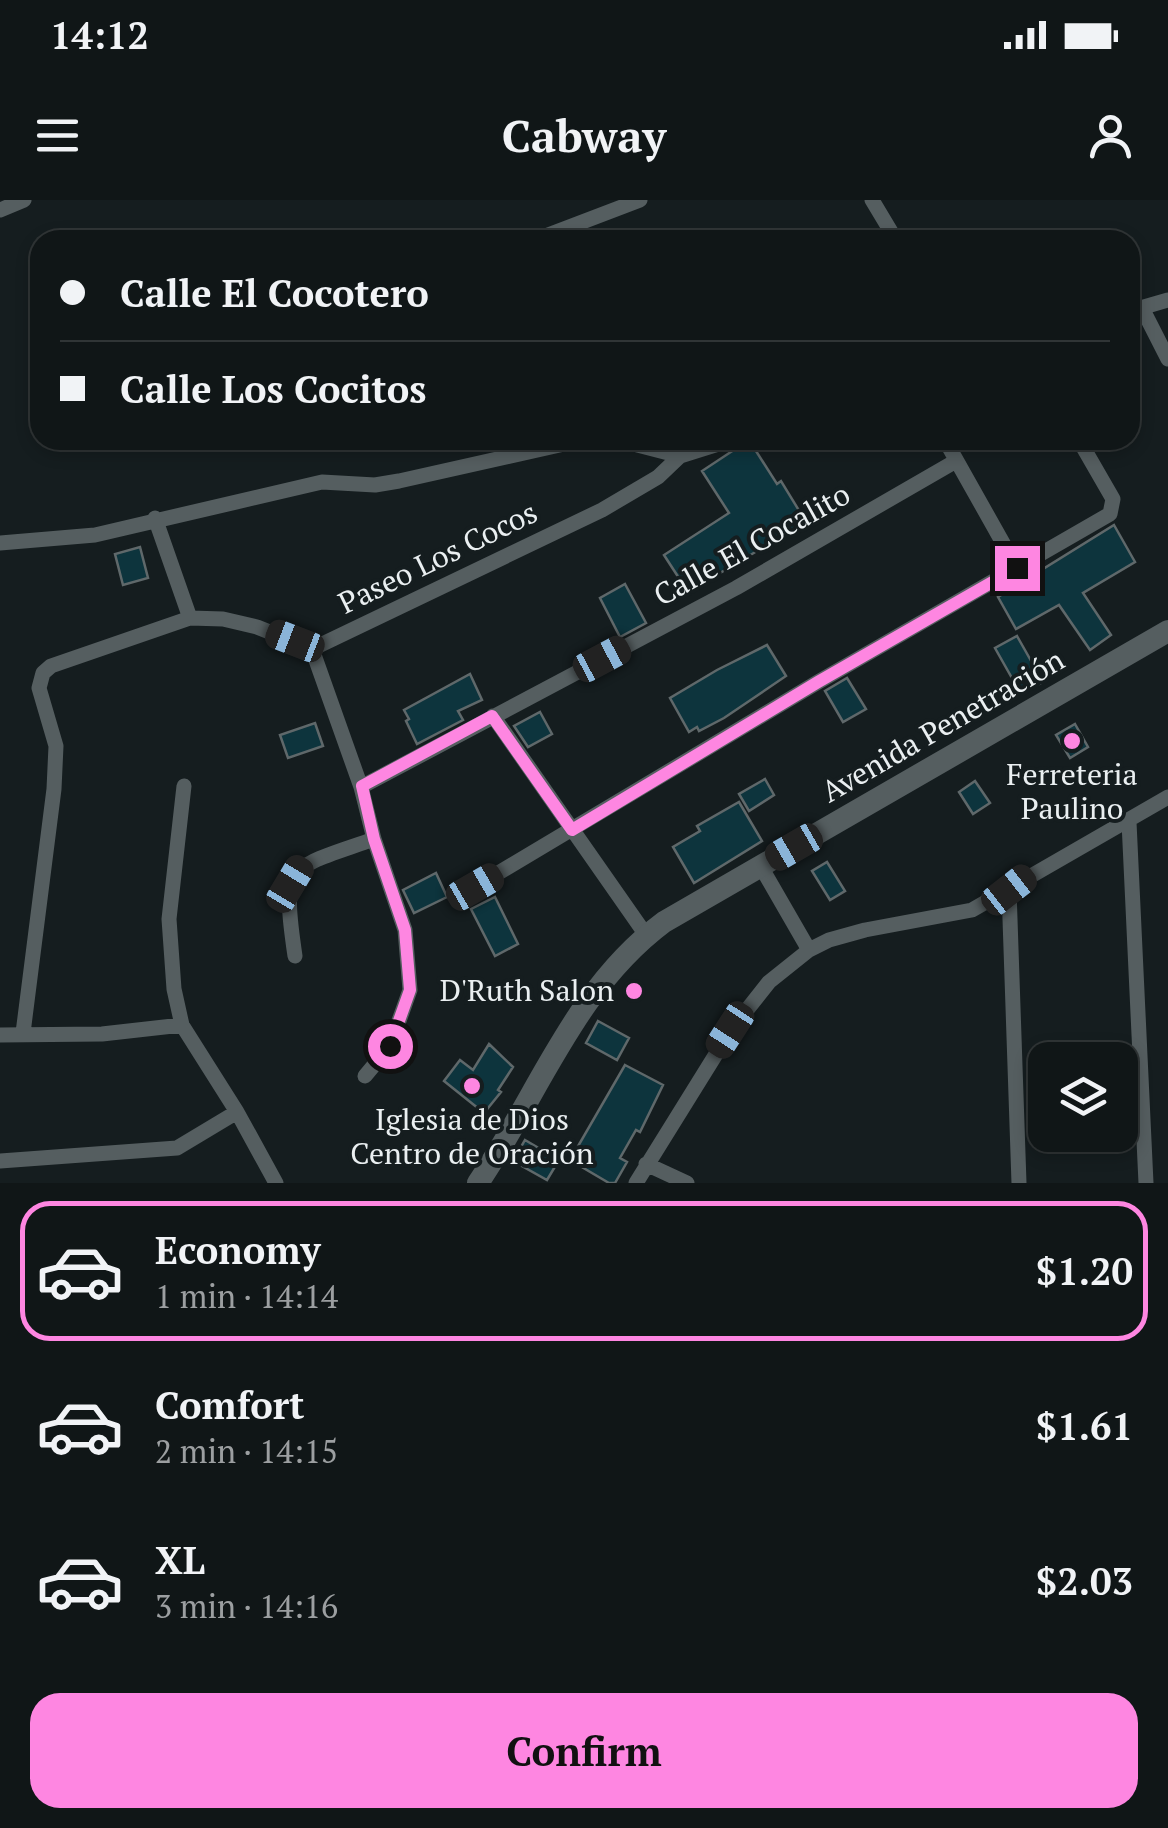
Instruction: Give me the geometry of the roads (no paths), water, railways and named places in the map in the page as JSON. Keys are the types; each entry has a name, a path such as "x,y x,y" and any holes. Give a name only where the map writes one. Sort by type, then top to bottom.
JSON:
{"street":[{"path":"0,210 24,200"},
{"path":"560,230 640,200"},
{"path":"872,200 890,230"},
{"path":"1140,308 1168,300"},
{"path":"1140,315 1168,359"},
{"path":"0,544 95,535 322,482 375,485 537,450"},
{"path":"657,450 680,456"},
{"name":"Paseo Los Cocos","path":"312,649 602,510 658,477 680,456 699,450"},
{"path":"950,450 1017,568"},
{"path":"475,887 818,682 1110,514 1113,499 1085,450"},
{"name":"Calle El Cocalito","path":"362,786 736,588 956,460"},
{"path":"155,518 190,618"},
{"path":"22,1033 54,789 56,746 38,688 43,673 51,666 190,618 223,619 257,627 312,649 362,786 374,839 405,930 410,990 390,1046 365,1076"},
{"name":"Avenida Penetración","path":"478,1183 586,1001 646,935 1168,631"},
{"path":"492,716 646,935"},
{"path":"184,786 169,919 174,989 182,1025 276,1183"},
{"path":"636,1183 730,1030 769,982 809,950 865,930 972,910 1168,797"},
{"path":"1128,822 1146,1183"},
{"path":"295,956 288,912 290,884 302,865 374,839"},
{"path":"760,866 809,950"},
{"path":"1009,890 1019,1183"},
{"path":"0,1035 102,1034 182,1025"},
{"path":"0,1161 177,1148 237,1112"},
{"path":"646,1164 687,1183"}],"place":[{"name":"Ferreteria Paulino","path":"1072,741"},
{"name":"D'Ruth Salon","path":"634,991"},
{"name":"Iglesia de Dios Centro de Oración","path":"472,1086"}]}
